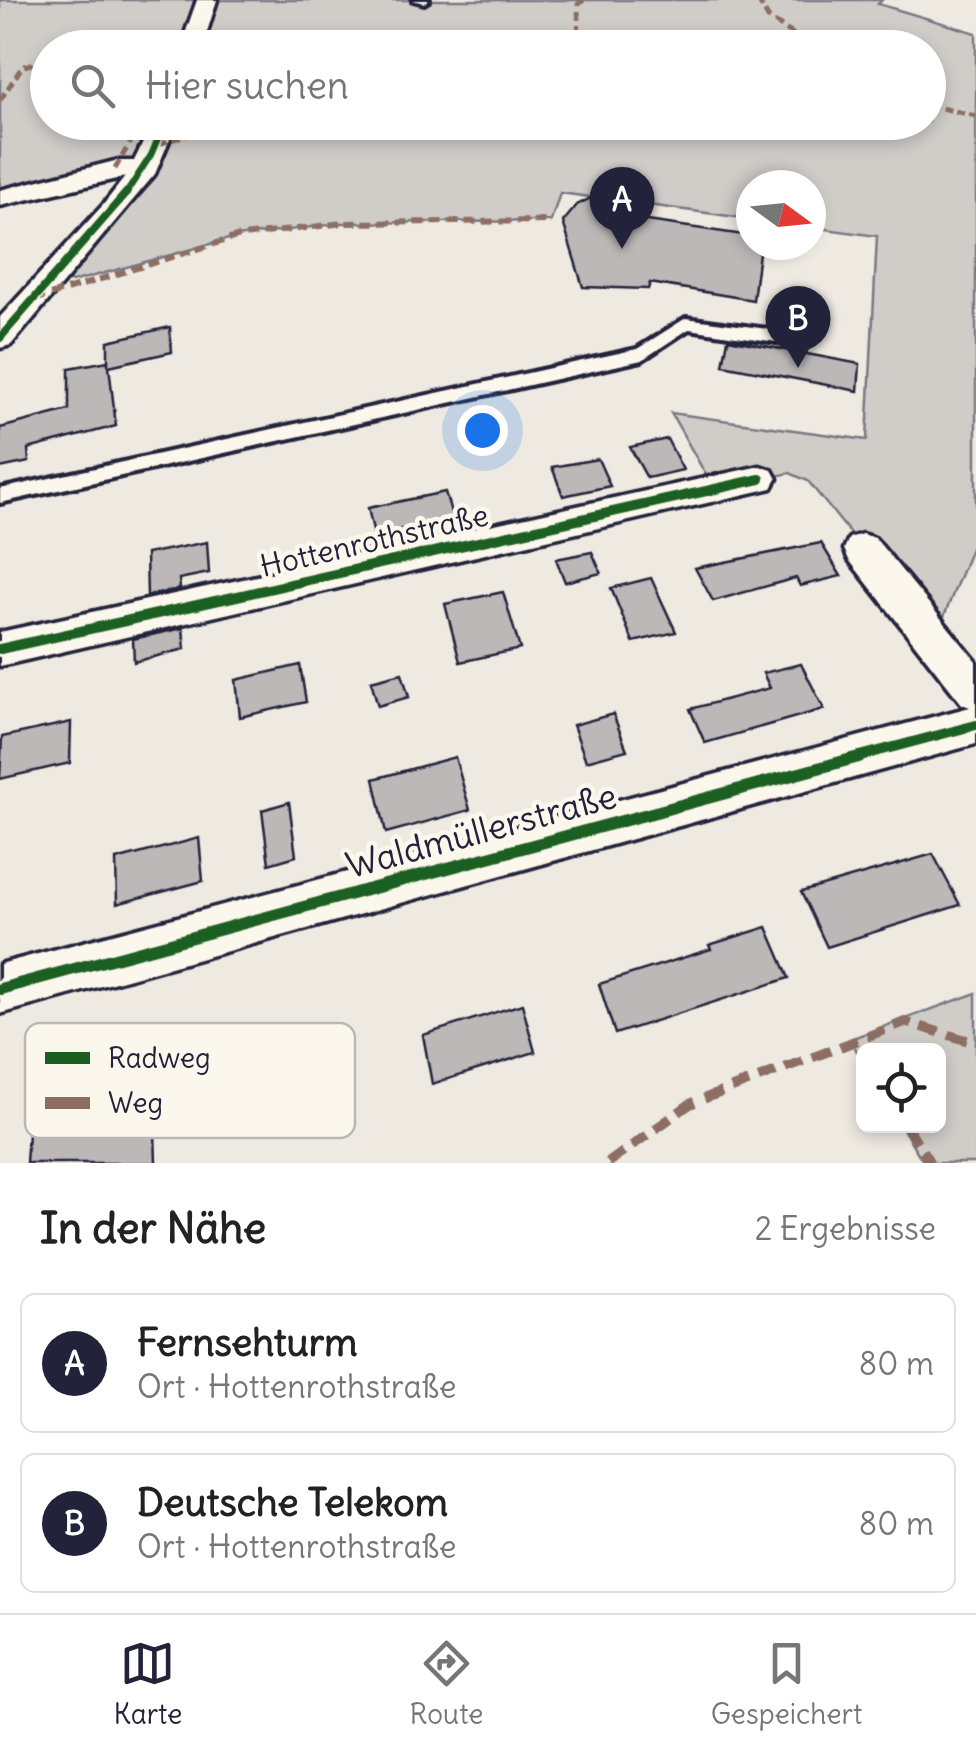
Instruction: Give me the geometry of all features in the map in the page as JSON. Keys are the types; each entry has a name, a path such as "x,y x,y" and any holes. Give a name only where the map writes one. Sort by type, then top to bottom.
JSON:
{"street":[{"path":"196,30 207,0"},
{"path":"0,338 24,303 125,201 146,169 157,140"},
{"path":"0,198 115,168 146,169"},
{"name":"Hottenrothstraße","path":"0,649 760,479"},
{"path":"862,549 976,691"},
{"name":"Waldmüllerstraße","path":"0,989 976,724"}],"lane":[{"path":"0,496 642,354 686,322 804,340"}],"shaded area":[{"path":"0,0 882,0 878,4 976,33 976,536 935,639 808,481 790,473 714,489 671,413 867,440 877,236 826,229 826,170 736,170 736,217 560,193 551,221 343,223 236,237 72,282 62,278 150,185 146,169 0,196"},
{"path":"976,993 976,1163 924,1163 905,1133 946,1133 946,1043 856,1043 856,1050 850,1039"}],"building":[{"path":"593,197 623,202 641,220 736,234 736,260 758,260 753,300 650,283 648,289 583,287 563,222 577,205"},
{"path":"170,327 172,352 109,366 116,426 28,449 29,462 0,468 0,428 69,410 69,368 108,361 108,341"},
{"path":"728,339 860,364 858,391 723,365"},
{"path":"667,439 683,470 647,478 630,447"},
{"path":"598,459 610,486 563,496 552,467"},
{"path":"445,492 453,519 374,535 368,508"},
{"path":"207,542 209,573 179,579 180,589 147,596 146,554"},
{"path":"821,543 841,576 800,586 796,578 713,601 695,568"},
{"path":"592,552 601,573 565,582 556,559"},
{"path":"651,578 676,632 633,642 611,588"},
{"path":"503,592 520,649 460,662 445,604"},
{"path":"183,628 185,649 134,662 133,639"},
{"path":"801,664 824,709 705,743 690,709 770,688 763,673"},
{"path":"300,665 306,702 240,717 236,680"},
{"path":"402,673 409,697 378,706 371,681"},
{"path":"613,714 627,750 586,761 573,725"},
{"path":"71,722 70,763 0,779 2,737"},
{"path":"455,757 470,810 386,833 374,779"},
{"path":"289,802 296,856 269,864 262,810"},
{"path":"199,838 203,881 117,904 116,860"},
{"path":"933,854 960,905 827,947 801,892"},
{"path":"767,927 789,978 615,1034 599,984"},
{"path":"522,1004 535,1052 432,1084 423,1035"},
{"path":"28,1138 155,1138 156,1163 26,1163"}],"marked path":[{"path":"579,30 578,4 584,0"},
{"path":"758,0 768,18 787,30"},
{"path":"0,100 22,67 30,64"},
{"path":"946,109 976,116"},
{"path":"115,169 132,140"},
{"path":"159,144 171,140"},
{"path":"34,300 236,237 343,223 551,221"},
{"path":"608,1163 690,1104 905,1022 976,1043"},
{"path":"911,1133 930,1163"}],"cycle path":[{"path":"0,338 113,211 157,140"},
{"path":"0,649 760,479"},
{"path":"0,989 976,725"}],"place":[{"name":"Fernsehturm","path":"622,249"},
{"name":"Deutsche Telekom","path":"798,368"}]}
